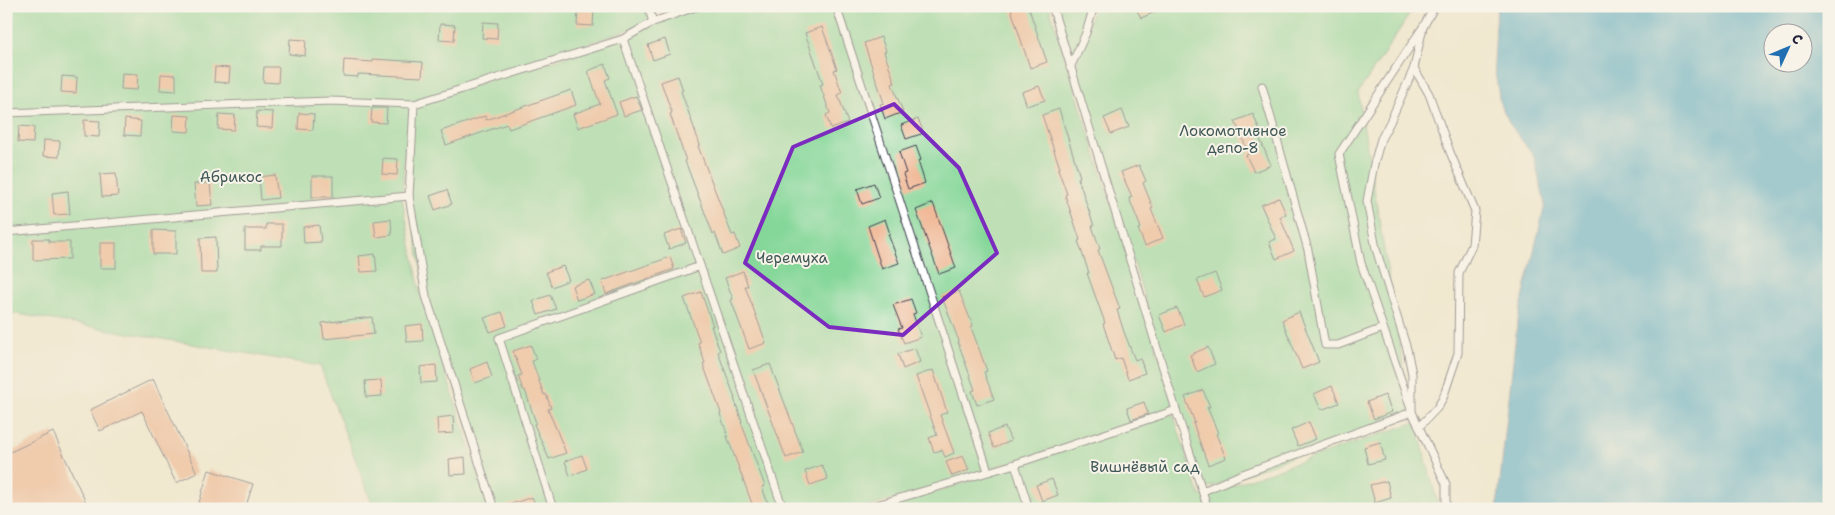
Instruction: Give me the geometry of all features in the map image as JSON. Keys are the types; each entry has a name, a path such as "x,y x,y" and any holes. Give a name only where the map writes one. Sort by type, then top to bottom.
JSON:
{"lane":[{"path":"648,6 653,22"},
{"path":"6,113 330,101 414,104 623,39 653,22 698,6"},
{"path":"836,6 988,471"},
{"path":"1052,6 1208,509"},
{"path":"1070,68 1086,33 1094,6"},
{"path":"1435,6 1339,154 1361,262 1412,412 1446,484 1446,509"},
{"path":"1412,412 1412,374 1408,349 1376,249 1367,201 1381,138 1414,68 1423,27"},
{"path":"623,39 783,509"},
{"path":"1414,68 1430,94 1450,152 1475,212 1472,245 1459,273 1458,353 1443,398 1437,408 1419,427"},
{"path":"1262,86 1308,250 1325,345 1338,345 1383,328"},
{"path":"414,104 409,196 426,296 494,509"},
{"path":"6,232 409,196"},
{"path":"553,509 499,338 700,266"},
{"path":"863,509 1015,464 1176,410"},
{"path":"1203,491 1240,475 1412,412"},
{"path":"1015,464 1029,509"}],"highlighted area":[{"path":"894,104 959,168 997,253 903,335 829,327 745,263 793,147"}],"green space":[{"name":"Черемуха","path":"6,6 646,6 653,22 698,6 1049,6 1176,410 863,509 494,509 426,296 409,196 413,104 405,147 402,198 421,297 490,509 374,509 320,366 6,312","holes":["651,22 623,39 416,103"]},
{"path":"1055,6 1087,6 1075,58"},
{"name":"Локомотивное депо-8","path":"1094,6 1415,6 1358,93 1411,412 1203,490 1075,70"},
{"name":"Вишнёвый сад","path":"1173,414 1200,496 1416,422 1439,509 884,509"}],"water":[{"path":"1497,6 1829,6 1829,509 1497,509 1517,324 1545,204 1534,157 1510,124 1500,103 1494,65"}],"building":[{"path":"1010,6 1028,6 1047,62 1030,68"},
{"path":"1135,6 1169,6 1141,18"},
{"path":"578,9 594,10 593,26 577,25"},
{"path":"483,22 498,23 497,39 482,38"},
{"path":"440,24 455,25 454,41 439,40"},
{"path":"822,27 837,69 834,70 842,93 838,95 848,123 831,129 826,115 830,113 820,85 823,84 805,33"},
{"path":"881,37 895,83 892,84 903,112 885,119 880,104 884,103 864,43"},
{"path":"290,39 306,40 305,56 289,54"},
{"path":"665,39 670,54 653,60 648,45"},
{"path":"373,59 423,62 422,77 358,74 358,77 343,76 344,60 373,62"},
{"path":"605,64 610,78 605,80 617,114 578,128 573,114 600,104 588,71"},
{"path":"215,67 230,68 229,83 214,82"},
{"path":"264,67 279,67 278,83 263,82"},
{"path":"122,73 138,74 137,90 121,89"},
{"path":"161,74 176,75 176,91 160,90"},
{"path":"62,76 77,77 76,93 61,92"},
{"path":"678,76 683,90 681,91 700,145 698,146 732,235 735,234 740,248 723,255 685,161 670,114 672,113 661,82"},
{"path":"1039,86 1045,100 1027,106 1022,92"},
{"path":"571,90 576,105 509,129 507,124 446,145 441,131 485,116 486,120"},
{"path":"636,96 642,110 624,116 619,102"},
{"path":"372,108 387,108 386,123 371,122"},
{"path":"1059,109 1080,177 1078,178 1094,226 1092,226 1100,249 1098,250 1120,309 1117,310 1124,332 1135,360 1140,358 1145,373 1128,379 1121,358 1115,360 1103,324 1105,323 1087,273 1089,273 1078,241 1080,240 1065,195 1067,194 1058,169 1060,168 1042,115"},
{"path":"1122,110 1129,127 1111,134 1104,118"},
{"path":"257,111 273,112 272,128 256,127"},
{"path":"299,113 314,114 313,130 298,129"},
{"path":"219,114 235,115 234,130 218,129"},
{"path":"1253,114 1260,131 1257,132 1271,165 1254,172 1246,155 1249,154 1235,121"},
{"path":"174,115 190,116 189,132 173,131"},
{"path":"125,119 141,121 140,136 124,135"},
{"path":"918,119 924,133 906,139 901,125"},
{"path":"84,120 100,121 99,137 84,136"},
{"path":"19,126 34,127 33,143 18,142"},
{"path":"44,140 60,141 59,157 43,156"},
{"path":"916,146 921,160 918,161 925,183 908,189 903,174 906,173 899,152"},
{"path":"383,158 398,159 397,175 382,174"},
{"path":"1139,165 1146,181 1143,183 1153,208 1151,209 1163,238 1145,246 1138,229 1141,228 1129,198 1132,197 1121,172"},
{"path":"116,173 118,196 102,197 100,174"},
{"path":"275,175 278,198 261,200 259,177"},
{"path":"312,176 333,176 333,197 312,197"},
{"path":"210,183 212,205 196,206 194,184"},
{"path":"874,183 879,198 862,204 857,189"},
{"path":"447,190 452,204 435,210 430,196"},
{"path":"68,191 70,214 54,215 52,193"},
{"path":"1279,198 1286,214 1280,217 1294,251 1276,259 1269,242 1276,239 1261,205"},
{"path":"933,203 956,268 939,274 916,210"},
{"path":"391,219 392,235 376,237 374,221"},
{"path":"885,219 890,234 888,234 899,263 882,269 868,226"},
{"path":"266,224 282,224 282,246 261,246 261,250 245,250 245,229 266,229"},
{"path":"319,225 321,242 304,243 303,227"},
{"path":"681,229 686,243 669,249 664,235"},
{"path":"153,230 176,231 176,254 153,254"},
{"path":"216,237 217,273 201,273 200,238"},
{"path":"33,239 49,239 49,242 70,242 70,259 33,260"},
{"path":"100,243 116,243 116,268 100,268"},
{"path":"375,254 377,271 361,272 359,256"},
{"path":"670,257 674,269 606,294 602,281"},
{"path":"563,266 569,280 552,287 546,272"},
{"path":"743,271 748,286 745,286 766,343 749,349 725,278"},
{"path":"1215,273 1222,290 1204,297 1197,280"},
{"path":"589,280 595,294 577,300 572,286"},
{"path":"959,291 973,326 971,327 987,371 984,372 994,399 977,405 972,391 975,390 942,297"},
{"path":"701,292 741,422 765,486 762,487 770,509 754,509 703,364 705,363 698,343 700,342 684,298"},
{"path":"550,295 556,309 538,315 533,301"},
{"path":"911,299 916,313 913,314 921,337 904,343 898,329 902,328 893,305"},
{"path":"1177,308 1184,324 1166,332 1159,315"},
{"path":"502,312 507,326 490,332 484,318"},
{"path":"1299,312 1319,362 1302,369 1282,320"},
{"path":"372,317 374,334 324,339 322,323"},
{"path":"422,324 423,341 407,342 405,326"},
{"path":"531,345 536,359 532,361 544,395 546,394 551,408 548,409 566,453 549,459 534,424 536,423 525,390 523,390 518,376 522,375 513,351"},
{"path":"1208,347 1215,364 1197,372 1190,355"},
{"path":"915,348 920,362 903,369 898,354"},
{"path":"487,362 492,377 475,383 470,369"},
{"path":"770,364 803,452 786,458 753,370"},
{"path":"436,365 437,382 421,383 420,367"},
{"path":"933,370 947,412 940,415 954,453 945,457 942,450 934,452 929,438 937,435 916,376"},
{"path":"153,379 197,473 176,483 142,411 100,431 90,410"},
{"path":"381,380 382,396 366,397 365,381"},
{"path":"1332,386 1339,403 1321,410 1314,394"},
{"path":"1203,390 1210,407 1207,407 1218,433 1216,434 1226,458 1208,465 1185,397"},
{"path":"1385,395 1392,412 1374,419 1367,402"},
{"path":"1144,402 1148,414 1131,420 1127,408"},
{"path":"453,416 454,433 438,434 437,418"},
{"path":"1309,422 1316,439 1298,446 1291,430"},
{"path":"1005,427 1011,441 994,448 988,433"},
{"path":"53,432 89,509 6,509 6,454"},
{"path":"1380,442 1385,460 1368,464 1364,447"},
{"path":"582,455 587,469 570,476 565,461"},
{"path":"963,456 969,470 952,476 946,462"},
{"path":"465,457 466,474 450,475 449,459"},
{"path":"822,465 828,479 810,485 805,471"},
{"path":"209,470 253,484 245,509 197,509"},
{"path":"1052,479 1058,495 1042,501 1036,485"},
{"path":"1387,481 1391,498 1375,503 1370,485"},
{"path":"532,497 537,509 503,509 503,507"}],"park label":[{"name":"Абрикос","path":"231,177"}]}
